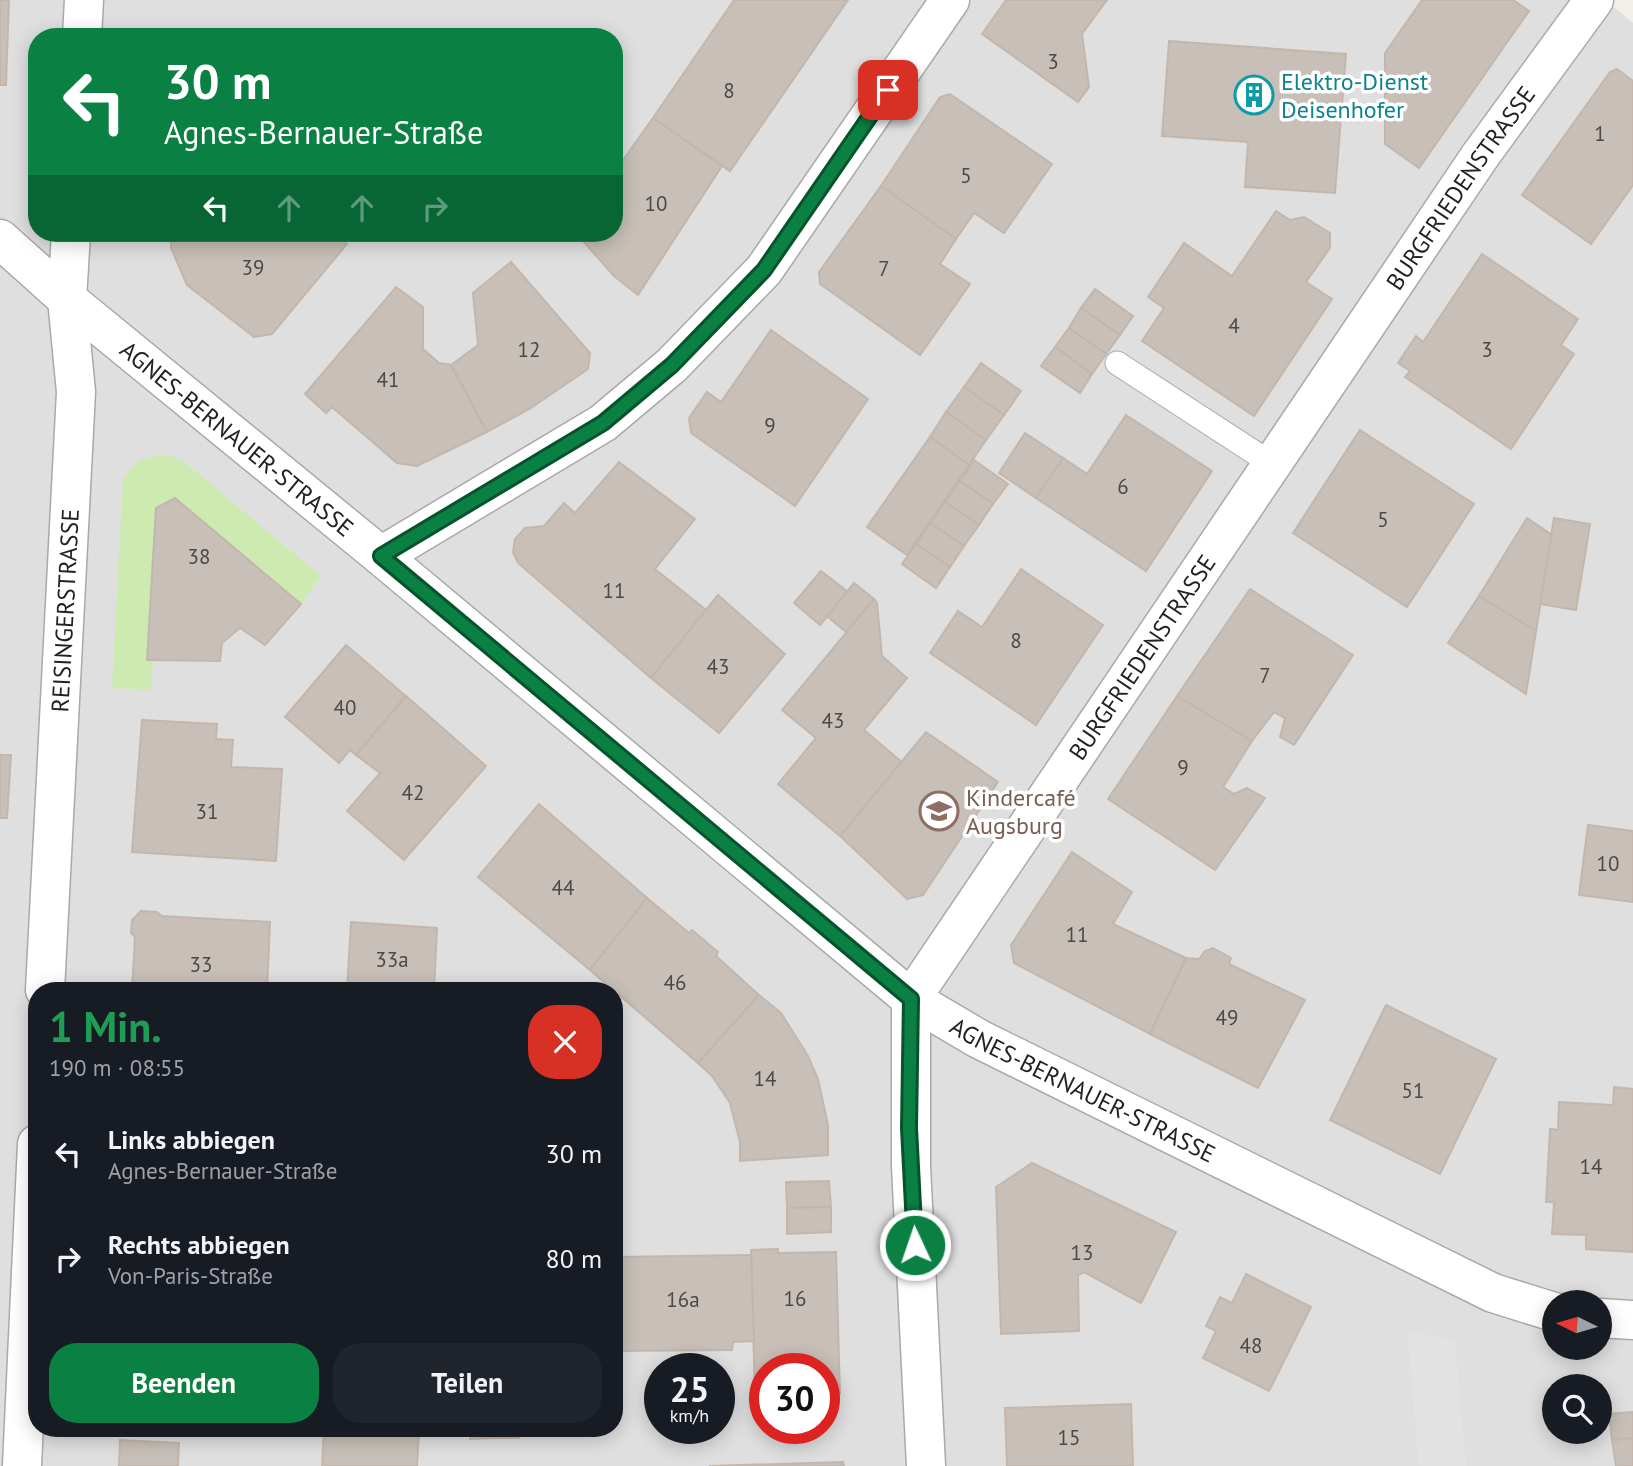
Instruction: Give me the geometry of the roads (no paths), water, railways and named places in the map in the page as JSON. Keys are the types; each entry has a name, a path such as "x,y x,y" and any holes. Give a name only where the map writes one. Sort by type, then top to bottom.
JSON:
{"street":[{"path":"82,28 84,0"},
{"path":"381,556 603,423 672,365 764,270 950,0"},
{"name":"BURGFRIEDENSTRASSE","path":"911,999 1480,156 1594,0"},
{"name":"AGNES-BERNAUER-STRASSE","path":"0,239 67,299 381,556 911,999 979,1039 1493,1293 1542,1307"},
{"name":"REISINGERSTRASSE","path":"45,982 76,392 67,299 70,242"},
{"path":"911,999 909,1128 926,1466"},
{"path":"1612,1319 1633,1320"},
{"path":"22,1466 28,1337"}],"lane":[{"path":"1117,363 1272,464"}],"place":[{"name":"Elektro-Dienst Deisenhofer","path":"1254,95"},
{"name":"Kindercafé Augsburg","path":"939,811"}]}
